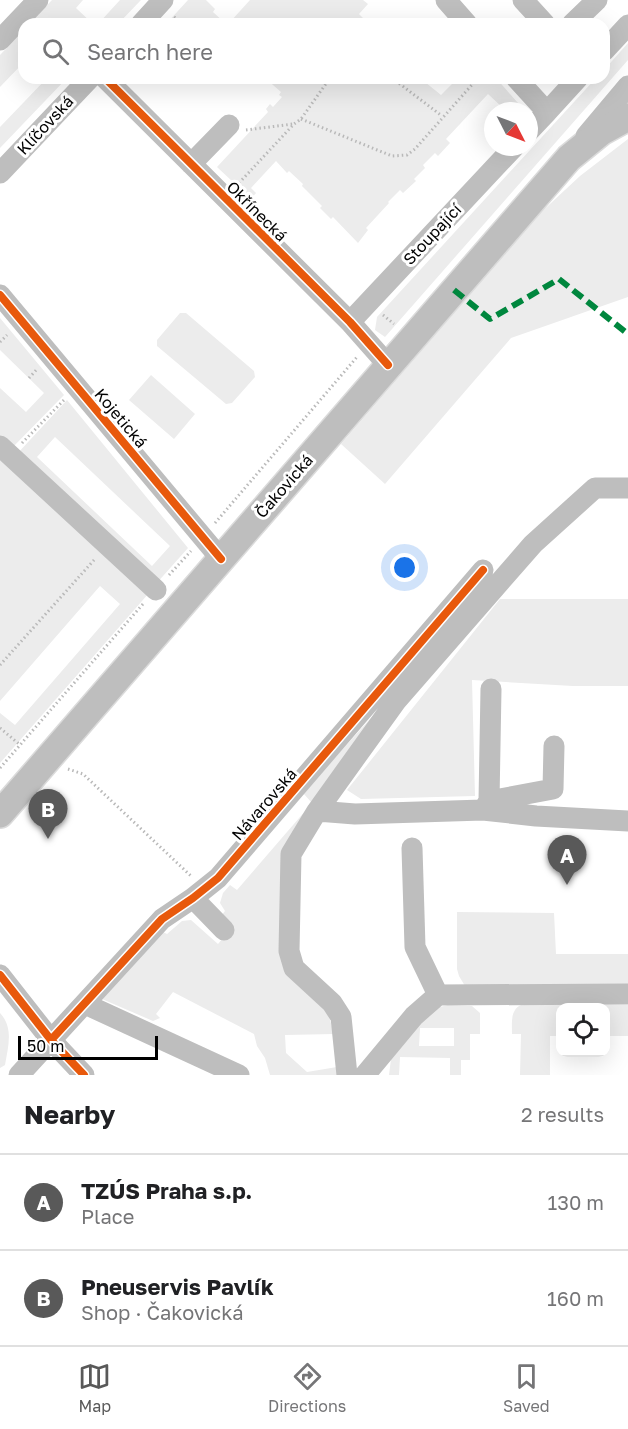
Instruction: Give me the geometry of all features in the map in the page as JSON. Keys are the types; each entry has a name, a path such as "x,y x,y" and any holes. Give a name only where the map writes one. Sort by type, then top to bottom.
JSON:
{"main road":[{"name":"Čakovická","path":"0,814 569,158 601,132 628,117"}],"street":[{"path":"21,18 38,0"},
{"path":"446,0 462,18"},
{"path":"523,0 540,18"},
{"path":"578,18 597,0"},
{"path":"150,18 166,7"},
{"path":"0,40 18,21"},
{"path":"610,44 628,25"},
{"name":"Klíčovská","path":"0,173 84,84"},
{"name":"Okřínecká","path":"111,84 350,322 388,365"},
{"path":"522,84 547,111"},
{"path":"538,121 572,84"},
{"name":"Čakovická","path":"569,158 628,86"},
{"path":"191,164 229,125"},
{"name":"Stoupající","path":"350,322 506,156"},
{"name":"Kojetická","path":"0,295 221,559"},
{"path":"5,451 156,590"},
{"path":"628,488 595,488 533,544 396,701 317,811 291,854 289,951 294,968 333,1003 341,1017 363,1074 414,1016 438,995 628,994"},
{"name":"Návarovská","path":"19,1075 162,919 194,888 218,878 483,570"},
{"path":"486,806 490,688"},
{"path":"317,811 355,814 486,806 553,789 554,746"},
{"path":"486,806 536,816 628,820"},
{"path":"412,848 416,946 438,995"},
{"path":"194,888 224,930"},
{"path":"0,975 51,1040 84,1075"},
{"path":"85,1004 239,1075"}],"path":[{"path":"166,7 178,18"},
{"path":"225,198 301,119 326,84"},
{"path":"400,84 442,116"},
{"path":"301,119 392,156 407,155 415,149 472,84"},
{"path":"229,125 247,131 294,124"},
{"path":"5,451 69,395"},
{"path":"0,768 203,537"},
{"path":"0,665 107,546"},
{"path":"0,728 20,745"},
{"path":"59,766 82,774 194,888"}],"shaded area":[{"path":"52,0 83,0 76,8 87,18 35,18"},
{"path":"120,0 141,0 124,18 104,18"},
{"path":"188,0 206,0 220,18 172,18"},
{"path":"250,0 363,0 368,4 359,14 363,18 234,18"},
{"path":"18,36 18,68 0,87 0,55"},
{"path":"628,43 628,60 610,81 610,63"},
{"path":"41,84 61,84 0,148 0,127"},
{"path":"272,84 427,84 441,95 452,84 501,84 517,102 497,102 488,94 446,139 450,143 438,156 435,153 423,165 425,168 414,179 416,181 403,193 400,190 388,202 366,228 368,230 358,243 333,217 331,219 320,208 322,206 302,186 303,184 289,171 287,173 276,161 251,188 256,193 251,199 217,167 268,112 266,109 270,104 273,107 282,97 279,95 281,92"},
{"path":"591,84 607,84 385,337 375,330 377,317 525,156 538,156 538,141"},
{"path":"628,139 628,297 511,338 385,484 341,444 466,299 522,230 580,176"},
{"path":"180,313 186,313 254,371 255,377 232,403 226,404 157,346 157,340"},
{"path":"0,318 64,395 12,448 149,593 0,763 0,713 15,725 120,604 100,586 0,701 0,388 26,412 44,393 0,350"},
{"path":"151,375 195,414 174,439 129,400"},
{"path":"67,400 188,548 155,585 17,454","holes":["55,437 170,546 152,566 37,457"]},
{"path":"500,599 628,599 628,686 573,686 472,680 475,796 361,799 347,790"},
{"path":"389,698 304,816 280,955 328,1013 334,1034 285,1035 286,1053 307,1072 337,1067 338,1075 270,1075 254,1034 173,992 156,1014 160,1018 153,1021 102,999 163,932 167,934 182,921 191,920 218,944 233,926 221,916 225,911 220,903 223,893 230,885 237,890 312,803 303,793"},
{"path":"457,912 554,913 556,954 628,954 628,994 465,986 457,969"},
{"path":"448,1005 472,1006 480,1013 480,1034 470,1034 470,1060 461,1060 461,1075 450,1075 450,1058 400,1057 399,1075 389,1075 391,1059 432,1009","holes":["420,1028 454,1028 454,1046 419,1046"]},
{"path":"556,1005 556,1036 550,1036 550,1075 520,1075 521,1034 512,1034 512,1017 517,1007"},
{"path":"610,1005 628,1005 628,1036 610,1036"},
{"path":"0,1013 7,1025 9,1038 5,1065 0,1068"}],"marked path":[{"path":"454,290 490,319 559,279 628,334"}],"cycle path":[{"path":"111,84 350,322 388,365"},
{"path":"0,295 221,559"},
{"path":"51,1040 162,919 218,878 483,570"},
{"path":"0,975 51,1040 84,1075"}],"place":[{"name":"Pneuservis Pavlík","path":"48,839"},
{"name":"TZÚS Praha s.p.","path":"567,885"}]}
